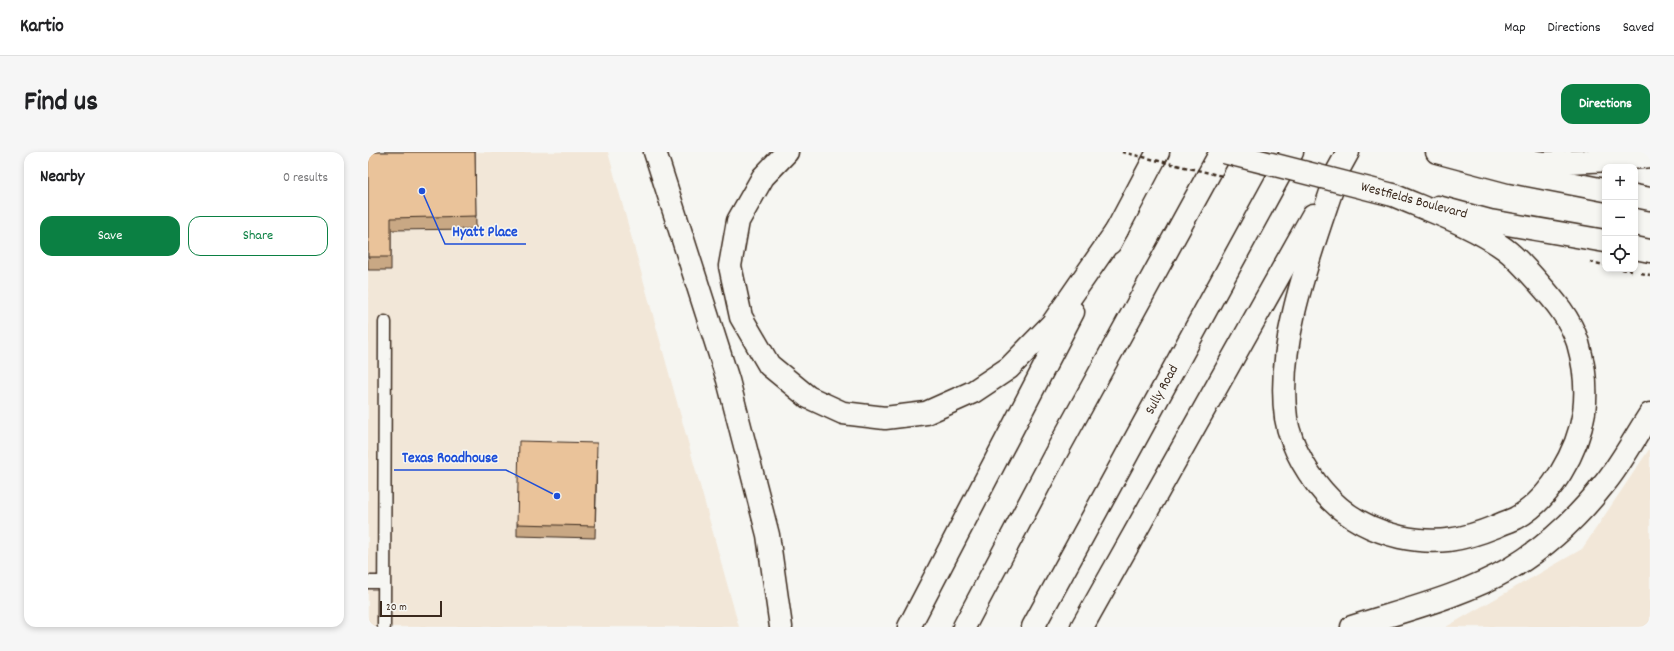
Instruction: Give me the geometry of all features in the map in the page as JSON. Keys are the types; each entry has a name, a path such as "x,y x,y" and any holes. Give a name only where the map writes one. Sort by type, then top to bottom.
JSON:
{"main road":[{"path":"655,152 728,380 768,536 781,627"},
{"path":"787,152 763,177 738,221 730,266 740,317 769,365 808,397 843,413 885,418 926,413 980,388 1009,368 1052,324 1116,230"},
{"path":"909,627 1158,152"},
{"path":"964,627 1053,458 1221,152"},
{"name":"Westfields Boulevard","path":"1224,152 1490,221 1602,240"},
{"name":"Sully Road","path":"1033,627 1292,152"},
{"path":"1082,627 1348,152"},
{"path":"1437,152 1512,172 1602,189"},
{"path":"1459,152 1544,163 1613,160 1650,156"},
{"path":"1338,171 1304,276 1295,309 1286,356 1284,393 1286,420 1294,445 1306,469 1320,490 1337,507 1354,520 1375,529 1417,541 1438,542 1456,540 1480,533 1517,517 1535,504 1552,487 1569,458 1584,412 1585,389 1583,368 1578,343 1570,324 1558,304 1522,264 1505,249 1471,229 1393,195"},
{"path":"1638,197 1650,199"},
{"path":"1638,249 1650,251"},
{"path":"1352,627 1457,593 1510,568 1531,555 1580,513 1606,482 1650,414"}],"lane":[{"path":"384,627 385,322"},
{"path":"368,582 383,582"}],"shaded area":[{"path":"368,152 608,152 739,627 368,627"},
{"path":"1650,448 1650,627 1446,627 1582,549"}],"building":[{"path":"368,152 475,152 476,216 391,218 391,257 368,257"},
{"path":"519,441 597,443 595,526 517,524"}],"place":[{"name":"Hyatt Place","path":"422,191"},
{"name":"Texas Roadhouse","path":"557,496"}]}
